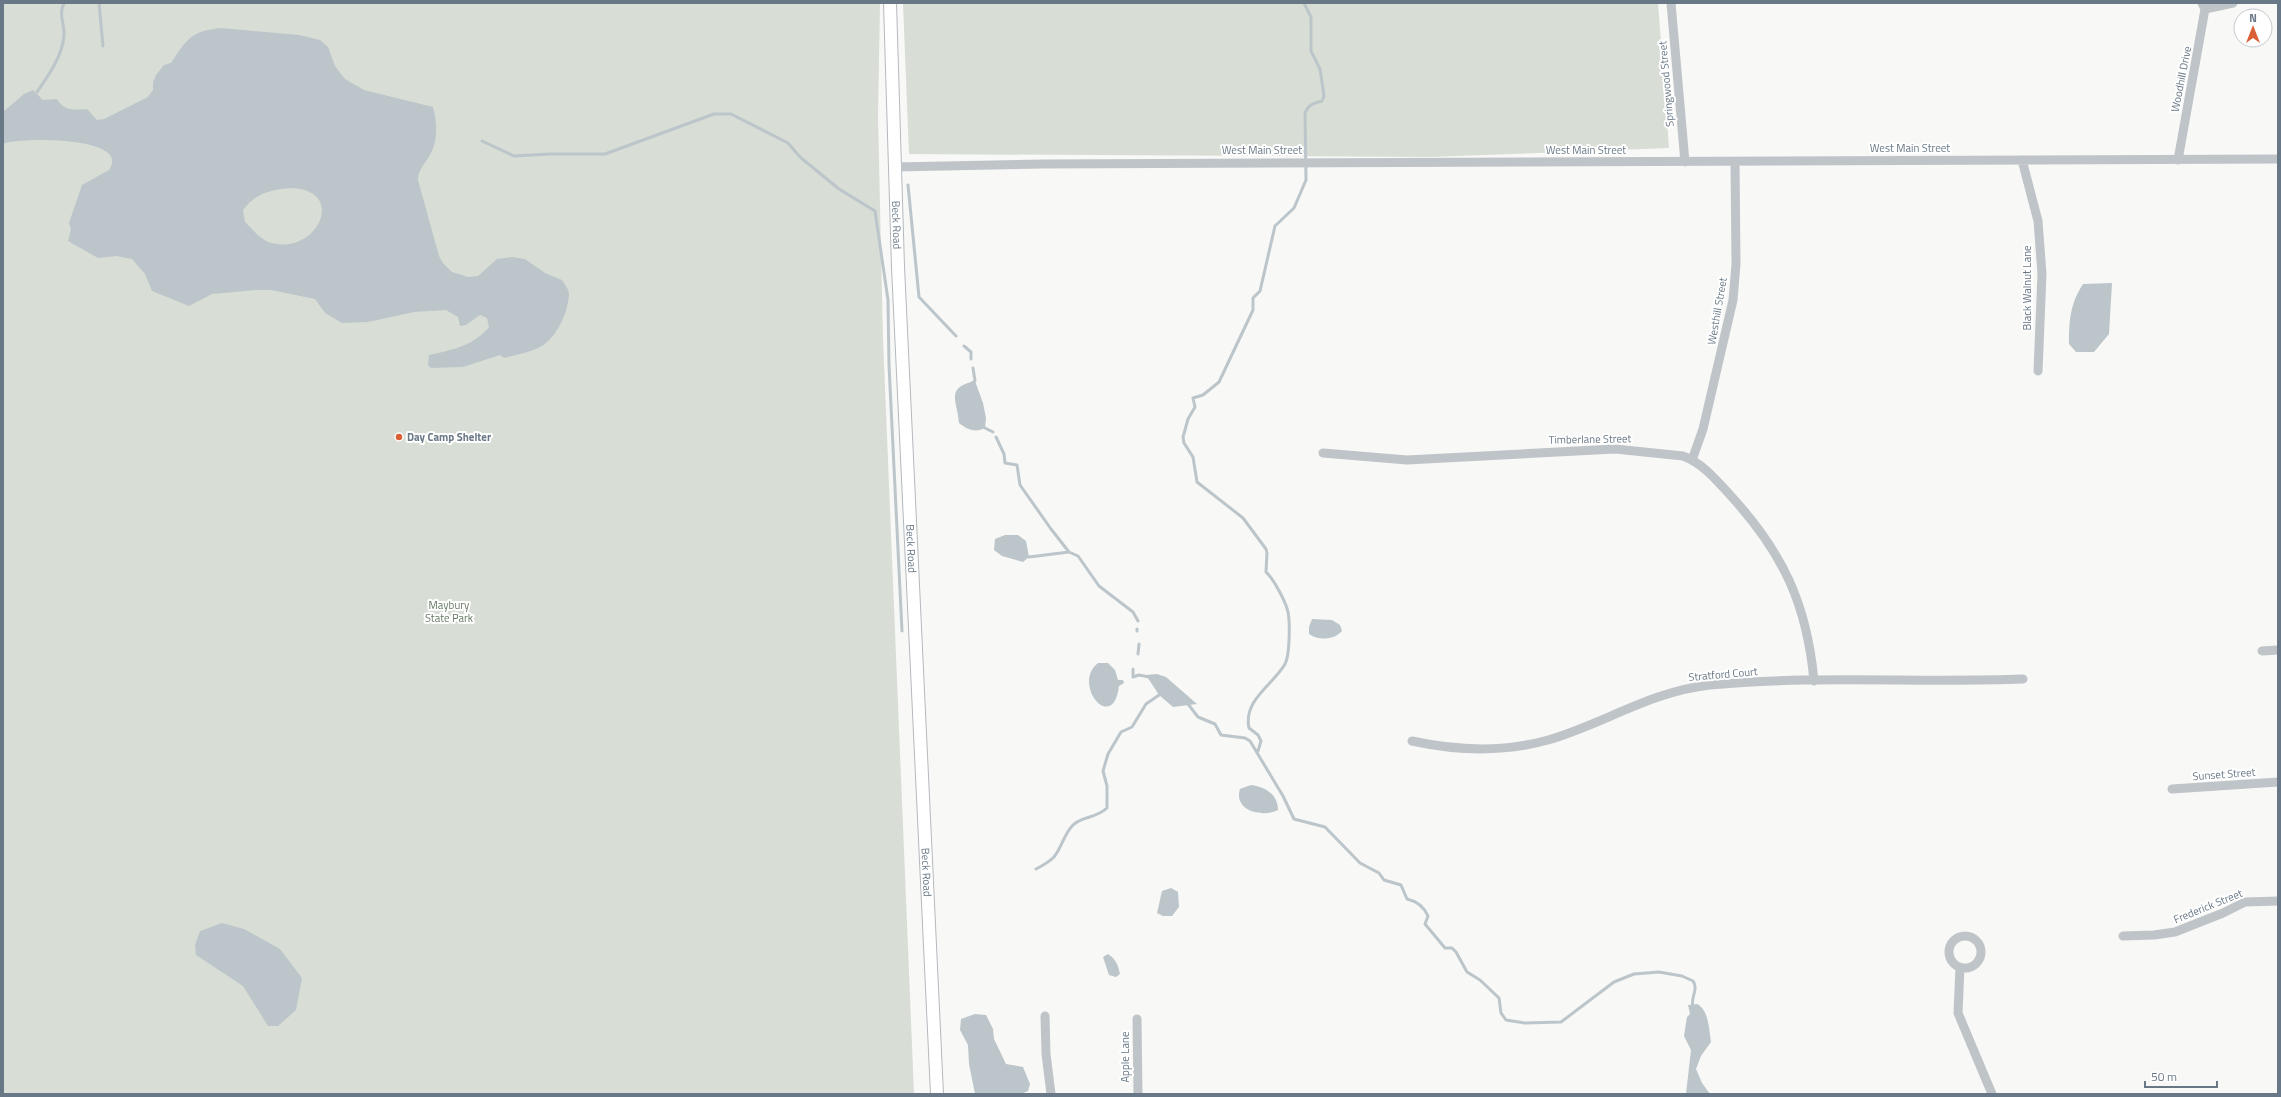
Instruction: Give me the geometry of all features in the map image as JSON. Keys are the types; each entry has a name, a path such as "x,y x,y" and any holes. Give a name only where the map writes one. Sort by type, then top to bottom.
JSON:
{"main road":[{"name":"Beck Road","path":"890,3 895,167 937,1094"}],"street":[{"name":"Springwood Street","path":"1671,3 1685,162"},
{"path":"2204,6 2233,3"},
{"name":"Woodhill Drive","path":"2178,160 2204,6"},
{"name":"West Main Street","path":"895,167 1050,164 2278,159"},
{"name":"Black Walnut Lane","path":"2022,160 2038,220 2042,274 2038,371"},
{"name":"Westhill Street","path":"1692,460 1703,429 1733,300 1736,264 1735,162"},
{"name":"Timberlane Street","path":"1323,453 1407,460 1614,449 1683,456 1692,460 1708,470 1740,506 1782,562 1792,582 1803,617 1810,646 1814,681"},
{"path":"2262,651 2278,650"},
{"name":"Stratford Court","path":"1412,741 1445,748 1474,750 1511,748 1549,740 1650,699 1710,685 1814,681 2023,679"},
{"name":"Sunset Street","path":"2172,789 2278,782"},
{"name":"Frederick Street","path":"2123,936 2170,933 2210,919 2245,902 2278,901"},
{"path":"1960,967 1958,1013 1992,1094"},
{"path":"1045,1016 1051,1094"},
{"name":"Apple Lane","path":"1137,1019 1138,1094"}],"green space":[{"name":"Maybury State Park","path":"3,3 880,3 878,117 883,339 914,1094 3,1094"},
{"path":"903,3 1658,3 1669,148 1430,157 909,154"}],"shaded area":[{"path":"221,28 299,35 320,40 328,47 335,66 345,79 364,90 433,107 436,124 435,142 431,153 421,169 418,180 439,256 443,263 452,272 468,277 478,276 497,259 512,257 525,259 545,273 562,280 569,292 568,301 564,317 552,338 540,347 522,354 504,358 500,355 463,367 431,368 428,365 429,355 454,349 476,339 489,327 487,318 480,315 466,325 460,326 458,317 446,310 414,312 368,322 342,323 325,313 315,299 271,290 212,294 189,306 152,291 145,274 132,259 116,256 98,258 68,241 71,229 69,223 82,185 109,170 112,159 105,151 90,145 71,142 29,140 3,144 3,112 24,94 33,90 43,100 57,99 66,108 87,109 97,120 104,119 148,97 153,90 153,82 156,75 164,65 171,63 186,42 196,34 211,29","holes":["291,188 308,191 318,199 322,209 320,221 313,231 302,240 288,244 268,242 245,222 243,210 248,204 264,193"]},
{"path":"2112,283 2109,334 2094,352 2076,352 2069,344 2069,328 2071,313 2079,291 2083,284"},
{"path":"975,381 983,403 986,418 985,428 981,430 969,429 959,423 955,401 956,391 960,387"},
{"path":"1005,535 1018,535 1026,541 1029,557 1023,562 1002,556 994,550 995,539"},
{"path":"1312,619 1332,620 1340,625 1342,631 1331,638 1317,638 1309,634 1309,627"},
{"path":"1098,663 1108,663 1115,670 1118,680 1123,680 1124,683 1119,686 1115,700 1109,706 1103,706 1096,701 1091,692 1089,682 1091,672"},
{"path":"1157,674 1166,677 1197,704 1173,707 1159,695 1146,675"},
{"path":"1251,785 1270,792 1276,800 1278,810 1258,813 1245,807 1241,803 1239,797 1240,789"},
{"path":"1171,888 1178,892 1179,907 1172,916 1163,916 1157,913 1162,891"},
{"path":"222,923 244,929 280,949 302,978 296,1010 278,1026 268,1026 243,986 196,955 195,945 200,931"},
{"path":"1108,954 1116,962 1120,974 1116,977 1109,975 1103,957"},
{"path":"1697,1004 1706,1015 1711,1042 1701,1056 1696,1069 1702,1083 1710,1094 1686,1094 1691,1050 1684,1036 1687,1017 1690,1014 1688,1005"},
{"path":"975,1014 986,1015 993,1029 994,1039 1006,1064 1023,1067 1030,1084 1028,1091 1021,1094 975,1094 969,1064 968,1045 960,1030 961,1019"}],"waterway":[{"path":"37,92 54,66 63,44 64,32 62,7 64,3"},
{"path":"99,3 103,46"},
{"path":"1258,751 1261,741 1258,735 1249,728 1248,718 1250,709 1260,693 1280,672 1287,660 1289,646 1288,612 1279,590 1266,572 1266,549 1243,518 1197,482 1193,457 1184,443 1183,437 1188,419 1195,407 1193,398 1203,395 1219,382 1253,310 1253,298 1260,291 1275,226 1294,208 1306,180 1305,114 1309,106 1322,101 1324,96 1320,69 1311,51 1311,17 1304,3"},
{"path":"482,141 514,156 550,154 605,154 714,114 731,114 788,143 800,157 839,189 875,211 888,300 889,365 902,631"},
{"path":"908,185 919,297 956,336"},
{"path":"964,346 971,352 971,359"},
{"path":"972,383 975,381 973,368"},
{"path":"983,427 993,432"},
{"path":"996,437 1004,454 1005,463 1017,465 1020,485 1051,529 1069,552 1078,556 1099,586 1133,612 1138,621"},
{"path":"1029,557 1069,552"},
{"path":"1138,654 1139,644"},
{"path":"1133,669 1133,677 1139,675 1149,677"},
{"path":"1036,869 1054,857 1067,832 1073,825 1080,820 1098,814 1107,808 1107,786 1103,771 1108,754 1121,732 1132,727 1146,704 1162,693"},
{"path":"1188,704 1198,717 1215,724 1221,735 1245,738 1250,741 1283,796 1294,819 1325,827 1360,863 1379,873 1384,880 1401,885 1407,899 1414,901 1422,907 1428,916 1425,924 1445,948 1452,948 1456,952 1467,972 1480,980 1499,998 1501,1013 1506,1020 1525,1023 1561,1022 1614,982 1634,974 1659,972 1682,976 1693,981 1695,984 1692,1004 1693,1007"}],"place":[{"name":"Day Camp Shelter","path":"399,437"}]}
